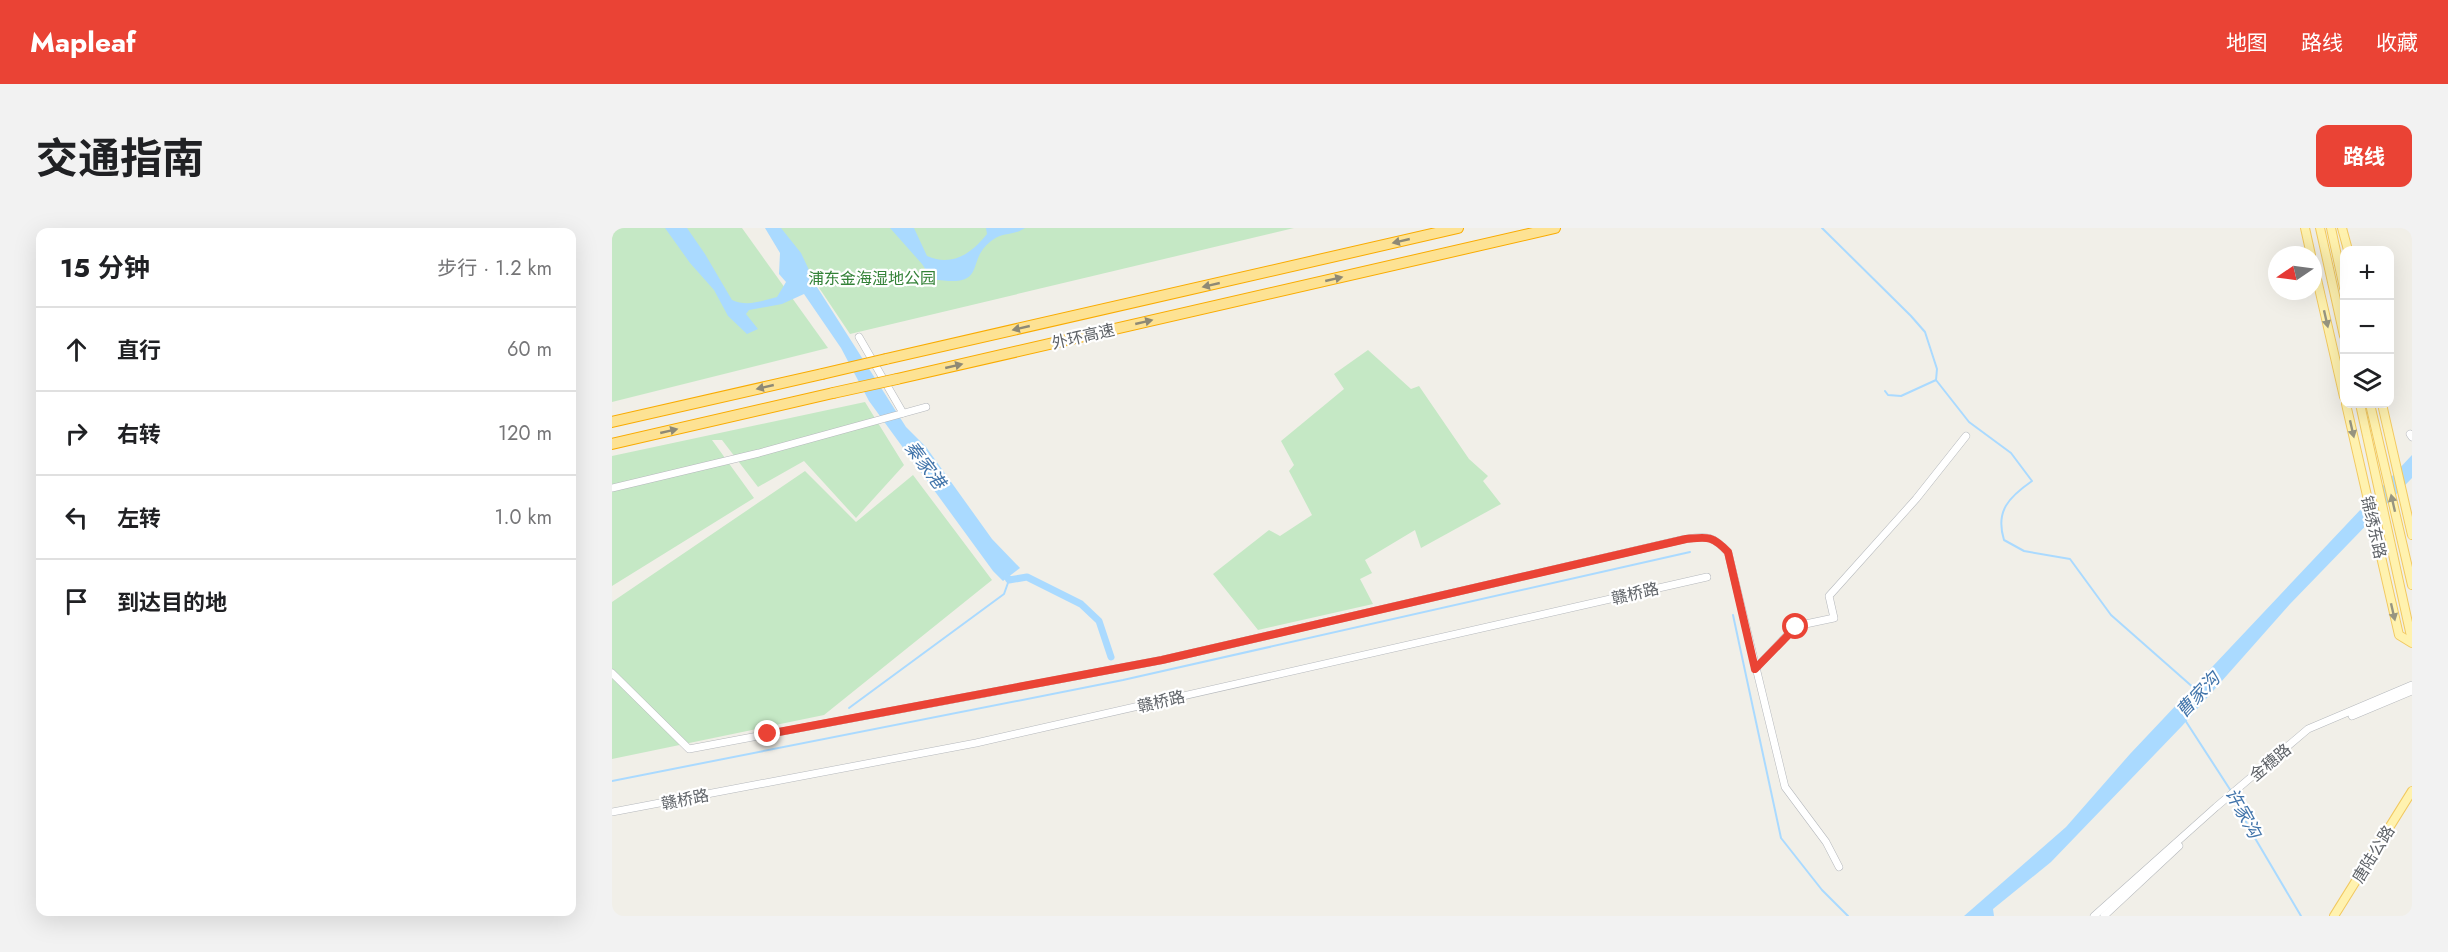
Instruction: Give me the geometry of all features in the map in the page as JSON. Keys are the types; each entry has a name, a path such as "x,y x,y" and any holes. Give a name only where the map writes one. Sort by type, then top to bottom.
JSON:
{"highway":[{"name":"外环高速","path":"612,422 1458,228"},
{"name":"外环高速","path":"612,444 1555,228"}],"main road":[{"path":"2305,228 2309,246"},
{"path":"2320,228 2340,318"},
{"path":"2331,228 2340,270"},
{"path":"2342,228 2347,246"},
{"path":"2322,300 2340,380"},
{"name":"锦绣东路","path":"2347,408 2398,635 2412,642"},
{"name":"锦绣东路","path":"2361,408 2412,642"},
{"name":"锦绣东路","path":"2371,408 2412,585"},
{"path":"2383,408 2412,536"},
{"name":"唐陆公路","path":"2334,916 2412,791"}],"street":[{"path":"859,337 901,414"},
{"path":"612,488 759,453 926,407"},
{"path":"1755,669 1796,627 1834,618 1829,596 1916,499 1966,436"},
{"path":"612,673 689,749 1162,660 1686,539 1706,537 1717,540 1728,552 1785,787 1826,842 1839,867"},
{"name":"赣桥路","path":"612,812 976,743 1707,577"},
{"name":"金穗路","path":"2240,790 2308,729 2412,685"},
{"name":"金穗路","path":"2094,916 2217,808 2311,733 2412,691"},
{"name":"金穗路","path":"2104,916 2217,808"}],"green space":[{"name":"浦东金海湿地公园","path":"612,228 742,228 828,348 612,402"},
{"name":"浦东金海湿地公园","path":"779,228 1294,228 850,334"},
{"path":"1368,350 1411,389 1419,386 1469,459 1488,476 1483,481 1501,504 1421,548 1415,530 1365,560 1372,573 1360,579 1373,604 1258,630 1213,574 1269,530 1280,536 1312,515 1289,471 1294,465 1281,441 1344,389 1334,374"},
{"path":"865,402 904,465 856,518 804,461 758,487 722,440 712,440 754,498 612,586 612,456"},
{"path":"805,471 856,522 913,475 992,580 824,715 612,759 612,602"}],"water":[{"path":"665,228 687,228 732,300 749,303 777,297 786,282 779,274 780,253 765,228 781,228 801,253 817,287 906,427 926,447 992,539 1020,568 1003,581 993,571 869,401 841,348 804,294 782,304 749,310 746,314 758,329 747,334 728,316 714,290 690,263"},
{"path":"890,228 914,228 927,256 945,260 968,253 987,234 986,228 1025,228 994,239 979,256 970,276 962,280 951,281 932,279 922,264"},
{"name":"曹家沟","path":"2412,455 2412,478 2290,604 2182,726 2051,862 1993,909 1994,916 1964,916 2066,827 2130,754"}],"waterway":[{"path":"1822,228 1925,332 1937,369 1936,380"},
{"path":"1885,391 1888,395 1901,396 1936,380 1969,422 2011,453 2032,481 2006,506 2001,521 2004,540 2024,551 2070,559 2111,615 2195,689"},
{"path":"612,781 1123,680 1690,552"},
{"name":"秦家港","path":"1004,572 1009,580 1027,577 1081,604 1099,621 1111,657"},
{"path":"849,708 1004,594 1009,580"},
{"path":"1733,615 1781,838 1822,890 1848,916"},
{"name":"许家沟","path":"2185,720 2231,791"},
{"name":"许家沟","path":"2234,796 2249,828 2301,916"}],"route":[{"path":"768,734 1162,660 1686,539 1706,537 1717,540 1728,552 1755,669 1796,627"}]}
